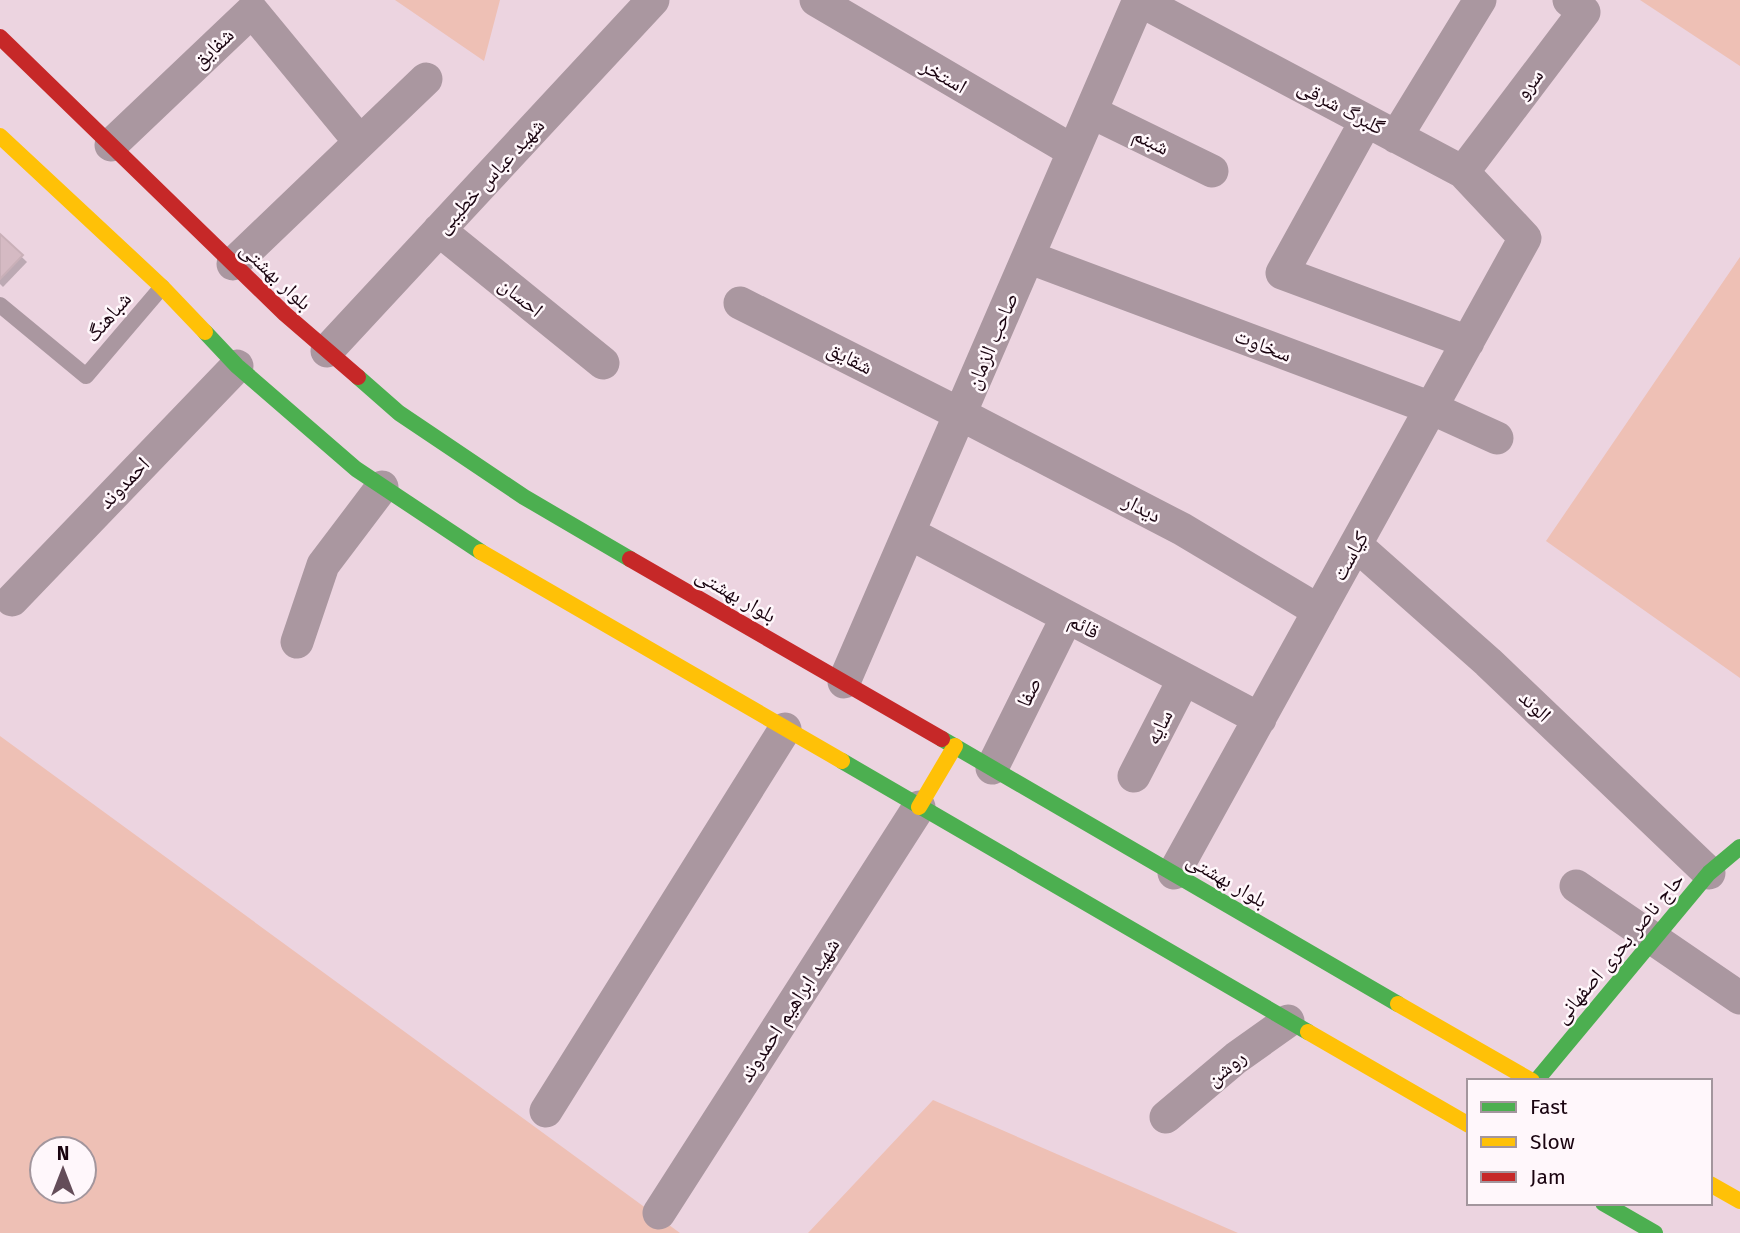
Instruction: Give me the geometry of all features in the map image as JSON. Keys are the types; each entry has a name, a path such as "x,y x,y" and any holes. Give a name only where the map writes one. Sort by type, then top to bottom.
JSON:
{"main road":[{"name":"بلوار بهشتی","path":"0,37 285,314 399,413 524,497 1531,1079"},
{"path":"0,136 162,287 237,366 356,469 382,487 487,556 1467,1124"},
{"path":"919,807 955,746"},
{"name":"حاج ناصر بحری اصفهانی","path":"1536,1079 1709,873 1740,847"},
{"path":"1712,1185 1740,1201"},
{"path":"1607,1205 1655,1233"}],"street":[{"name":"شهید عباس خطیبی","path":"327,351 653,0"},
{"name":"استخر","path":"816,0 1073,151"},
{"name":"صاحب الزمان","path":"844,682 1139,0"},
{"name":"گلبرگ شرقی","path":"1139,0 1463,172 1525,238"},
{"path":"1396,137 1480,0"},
{"name":"سرو","path":"1463,172 1584,12 1569,0"},
{"name":"شفایق","path":"111,145 247,6 360,142"},
{"path":"233,264 426,79"},
{"name":"شبنم","path":"1091,112 1212,171"},
{"path":"1367,121 1282,273 1468,342"},
{"name":"احسان","path":"439,230 603,363"},
{"name":"کیاست","path":"1174,873 1525,238"},
{"name":"سخاوت","path":"1028,257 1431,408 1497,438"},
{"name":"شقایق","path":"740,303 960,414"},
{"name":"احمدوند","path":"12,600 237,366"},
{"name":"دیدار","path":"960,414 1182,529 1319,611"},
{"path":"297,642 323,565 382,487"},
{"name":"قائم","path":"909,533 1259,719"},
{"name":"الوند","path":"1356,545 1488,662 1709,873"},
{"name":"صفا","path":"992,768 1067,617"},
{"name":"سایه","path":"1134,776 1184,679"},
{"path":"546,1111 785,729"},
{"name":"شهید ابراهیم احمدوند","path":"659,1213 919,807"},
{"path":"1576,886 1740,998"},
{"name":"روشن","path":"1166,1117 1236,1058 1288,1021"}],"lane":[{"name":"شباهنگ","path":"0,305 86,376 162,287"}],"shaded area":[{"path":"395,0 500,0 484,61"},
{"path":"1640,0 1740,0 1740,66"},
{"path":"1740,257 1740,678 1546,541"},
{"path":"0,736 680,1233 0,1233"},
{"path":"933,1100 1238,1233 808,1233"}],"building":[{"path":"0,234 23,255 0,279"}],"traffic: fast":[{"path":"205,332 237,366 356,469 481,552"},
{"path":"358,377 399,413 524,497 630,559"},
{"path":"942,739 1398,1004"},
{"path":"842,761 1308,1032"},
{"path":"1538,1079 1709,873 1740,847"},
{"path":"1606,1205 1655,1233"}],"traffic: slow":[{"path":"0,136 162,287 205,332"},
{"path":"481,552 842,761"},
{"path":"919,807 955,746"},
{"path":"1398,1004 1529,1079"},
{"path":"1308,1032 1467,1124"},
{"path":"1712,1185 1740,1201"}],"traffic: jam":[{"path":"0,37 285,314 358,377"},
{"path":"630,559 942,739"}]}
